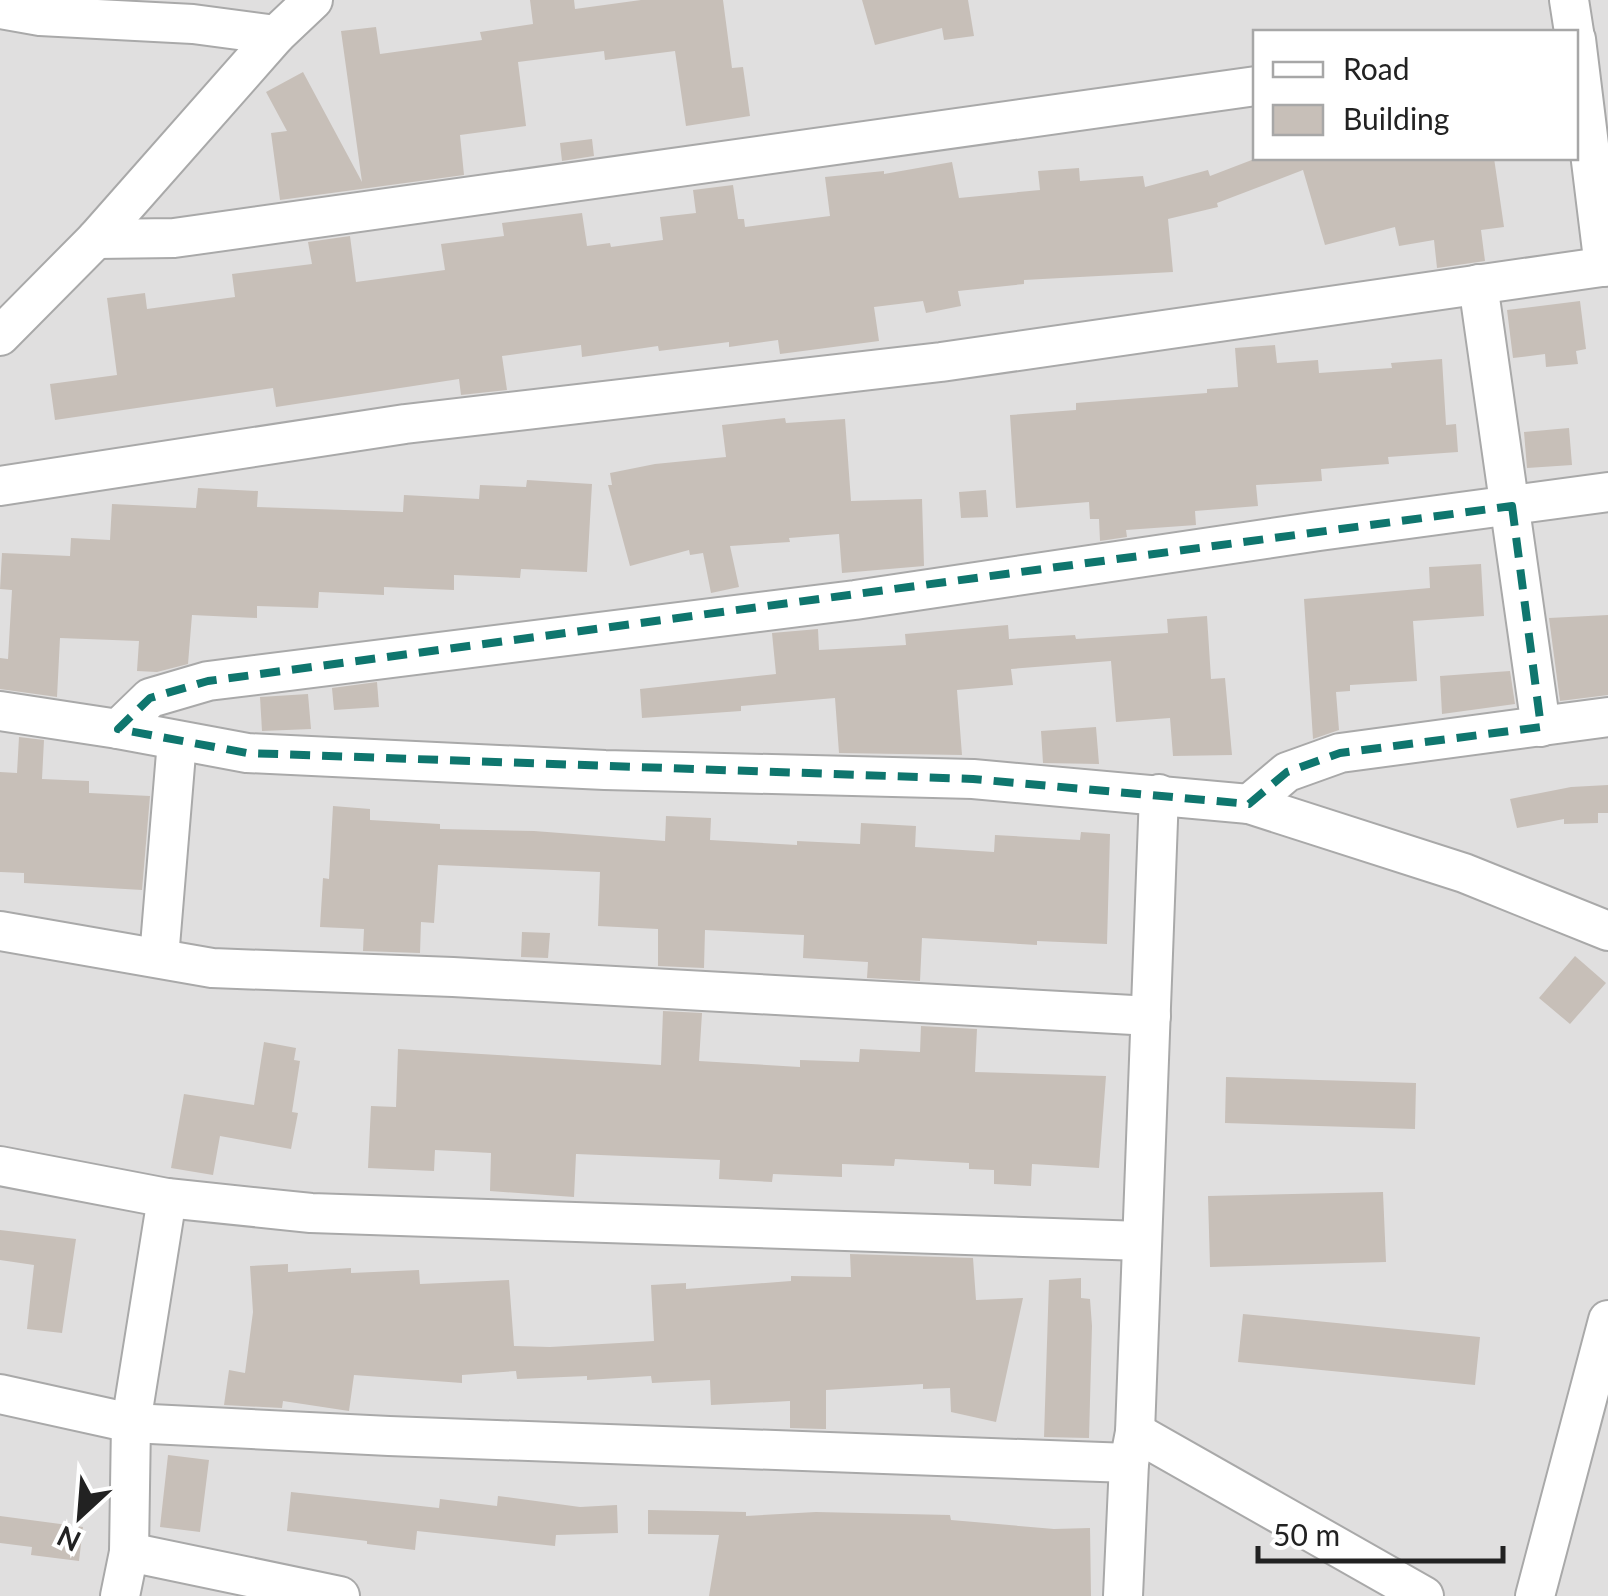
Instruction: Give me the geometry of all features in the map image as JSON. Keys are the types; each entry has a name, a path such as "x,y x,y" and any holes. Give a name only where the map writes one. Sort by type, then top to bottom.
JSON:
{"street":[{"path":"0,336 96,239 276,35 312,0"},
{"path":"1569,0 1574,30"},
{"path":"0,9 40,16 155,10 276,35"},
{"path":"1578,37 1608,35"},
{"path":"0,486 404,424 941,362 1606,266 1578,59"},
{"path":"96,239 174,238 1253,86"},
{"path":"1478,284 1542,726"},
{"path":"118,729 150,698 208,681 855,600 1319,530 1608,492"},
{"path":"0,712 247,753 605,770 973,779 1249,804 1464,874 1608,932"},
{"path":"1249,804 1287,772 1340,753 1608,717"},
{"path":"159,958 177,741"},
{"path":"1123,1596 1142,1241 1159,794"},
{"path":"0,930 212,968 1150,1016"},
{"path":"0,1166 167,1198 311,1213 1142,1241"},
{"path":"120,1596 129,1552 130,1423 167,1198"},
{"path":"1535,1596 1608,1320"},
{"path":"0,1394 130,1423 389,1436 1132,1448 1424,1596"},
{"path":"129,1552 340,1596"}],"highlighted area":[{"path":"1512,506 1541,727 1340,753 1287,772 1249,804 973,779 247,753 118,729 150,698 208,681"}],"shaded area":[{"path":"0,0 1608,0 1608,1596 0,1596"}],"building":[{"path":"530,0 574,0 575,9 641,0 723,0 732,68 743,67 750,116 686,126 675,51 605,60 604,51 518,62 526,126 460,135 464,175 280,200 271,133 287,131 266,92 303,72 362,182 341,31 376,27 380,54 482,40 480,32 533,24"},
{"path":"862,0 968,0 974,36 944,40 942,28 875,45"},
{"path":"592,139 594,156 562,161 560,143"},
{"path":"1253,160 1494,160 1504,227 1481,230 1485,261 1437,268 1434,240 1399,246 1395,227 1325,245 1303,170 1217,203 1218,207 1168,219 1173,272 1024,280 1024,284 958,291 961,306 926,313 923,301 874,307 879,341 780,354 778,340 659,351 658,346 582,357 581,345 502,356 507,390 461,395 459,379 276,407 273,388 55,420 50,384 117,375 107,298 145,293 147,309 235,297 232,274 312,264 308,242 350,236 356,282 445,270 441,244 504,236 502,223 582,213 587,246 663,240 660,217 696,213 693,190 733,185 738,219 744,219 745,227 830,216 825,177 884,174 952,162 959,198 1040,190 1038,171 1079,168 1080,181 1143,176 1145,187 1208,170 1210,176"},
{"path":"1580,301 1586,349 1576,351 1578,364 1546,367 1545,354 1513,358 1507,310"},
{"path":"1275,345 1277,363 1318,360 1319,373 1392,368 1391,363 1442,359 1446,425 1456,424 1458,452 1388,457 1389,464 1321,469 1322,481 1256,485 1258,506 1195,511 1196,525 1126,530 1127,537 1100,541 1099,519 1090,519 1089,502 1016,508 1010,415 1076,410 1076,403 1238,387 1235,348"},
{"path":"785,418 786,423 845,419 851,501 922,499 924,566 842,573 839,534 730,546 739,587 711,593 703,553 690,555 689,550 630,566 608,485 612,485 610,473 726,457 722,425"},
{"path":"1569,428 1572,465 1527,468 1524,432"},
{"path":"527,480 592,484 587,572 521,569 520,578 454,575 454,590 384,587 384,595 319,592 318,608 257,606 257,618 192,615 188,664 157,672 137,671 139,641 60,638 57,697 0,689 0,658 8,659 12,590 0,589 2,553 70,556 71,538 110,540 112,504 196,508 198,488 258,491 257,507 403,512 404,495 479,499 480,485 526,487"},
{"path":"986,490 988,517 961,518 959,492"},
{"path":"1481,564 1484,616 1413,621 1417,681 1350,685 1350,691 1336,692 1339,730 1313,739 1304,599 1430,588 1429,567"},
{"path":"1608,615 1608,695 1560,701 1549,618"},
{"path":"1207,616 1211,679 1225,678 1232,755 1173,756 1170,718 1116,722 1111,661 1011,669 1013,685 957,690 962,755 839,753 835,698 741,706 741,711 642,718 640,689 776,674 772,633 818,629 819,650 906,645 905,634 1008,625 1009,639 1168,633 1167,619"},
{"path":"1510,671 1515,704 1442,714 1440,676"},
{"path":"377,682 379,707 334,710 332,688"},
{"path":"308,694 311,729 262,731 260,697"},
{"path":"1096,727 1099,764 1043,763 1041,731"},
{"path":"19,737 44,740 42,779 89,781 89,793 150,796 142,890 24,883 24,873 0,872 0,772 17,773"},
{"path":"1608,785 1608,813 1598,813 1598,823 1564,824 1564,819 1517,828 1510,799 1571,787"},
{"path":"333,806 370,809 370,820 440,824 440,829 534,831 665,841 666,816 711,818 710,840 797,845 797,841 860,844 861,823 916,826 915,847 994,852 995,835 1080,840 1081,832 1110,834 1107,944 1037,941 1037,945 922,938 920,981 867,978 868,962 803,958 804,935 705,930 704,968 658,966 658,929 598,926 600,872 438,865 434,923 421,922 420,953 363,951 364,929 320,927 323,878 329,879"},
{"path":"522,932 550,933 548,958 521,957"},
{"path":"1575,956 1606,983 1570,1024 1539,998"},
{"path":"663,1011 702,1013 699,1061 800,1067 800,1060 859,1062 860,1049 920,1052 921,1026 977,1029 975,1072 1106,1076 1099,1168 1032,1164 1031,1186 994,1184 994,1170 969,1169 969,1163 895,1159 894,1166 842,1164 842,1177 773,1174 772,1182 719,1179 720,1160 576,1154 574,1197 490,1191 491,1153 435,1150 434,1171 368,1168 371,1106 396,1107 398,1049 661,1065"},
{"path":"264,1042 296,1048 294,1060 300,1061 292,1112 298,1113 291,1149 220,1136 213,1175 171,1168 184,1094 254,1105"},
{"path":"1226,1077 1416,1083 1415,1129 1225,1123"},
{"path":"1383,1192 1386,1262 1210,1267 1208,1196"},
{"path":"0,1230 76,1239 62,1333 27,1329 34,1265 0,1260"},
{"path":"850,1254 973,1258 976,1300 1023,1298 996,1422 951,1412 950,1388 923,1389 923,1384 826,1390 826,1429 790,1428 790,1401 711,1405 710,1380 652,1383 651,1376 517,1379 516,1371 462,1375 462,1383 354,1375 349,1411 283,1401 282,1408 224,1405 229,1370 245,1373 253,1312 250,1266 288,1264 288,1272 351,1268 351,1273 419,1270 420,1284 509,1280 514,1346 550,1347 654,1341 651,1285 686,1283 686,1289 791,1281 791,1276 851,1277"},
{"path":"1081,1278 1081,1298 1090,1299 1092,1326 1089,1438 1044,1437 1049,1280"},
{"path":"1243,1314 1480,1337 1475,1385 1238,1362"},
{"path":"168,1455 209,1460 200,1532 160,1527"},
{"path":"291,1492 439,1508 440,1499 497,1506 498,1496 580,1507 617,1505 618,1533 556,1535 555,1546 417,1531 415,1550 367,1544 287,1531"},
{"path":"648,1510 746,1512 746,1516 816,1512 950,1515 951,1520 1054,1529 1090,1528 1091,1596 709,1596 719,1535 648,1534"},
{"path":"0,1516 83,1527 79,1561 31,1555 32,1547 0,1543"}]}
